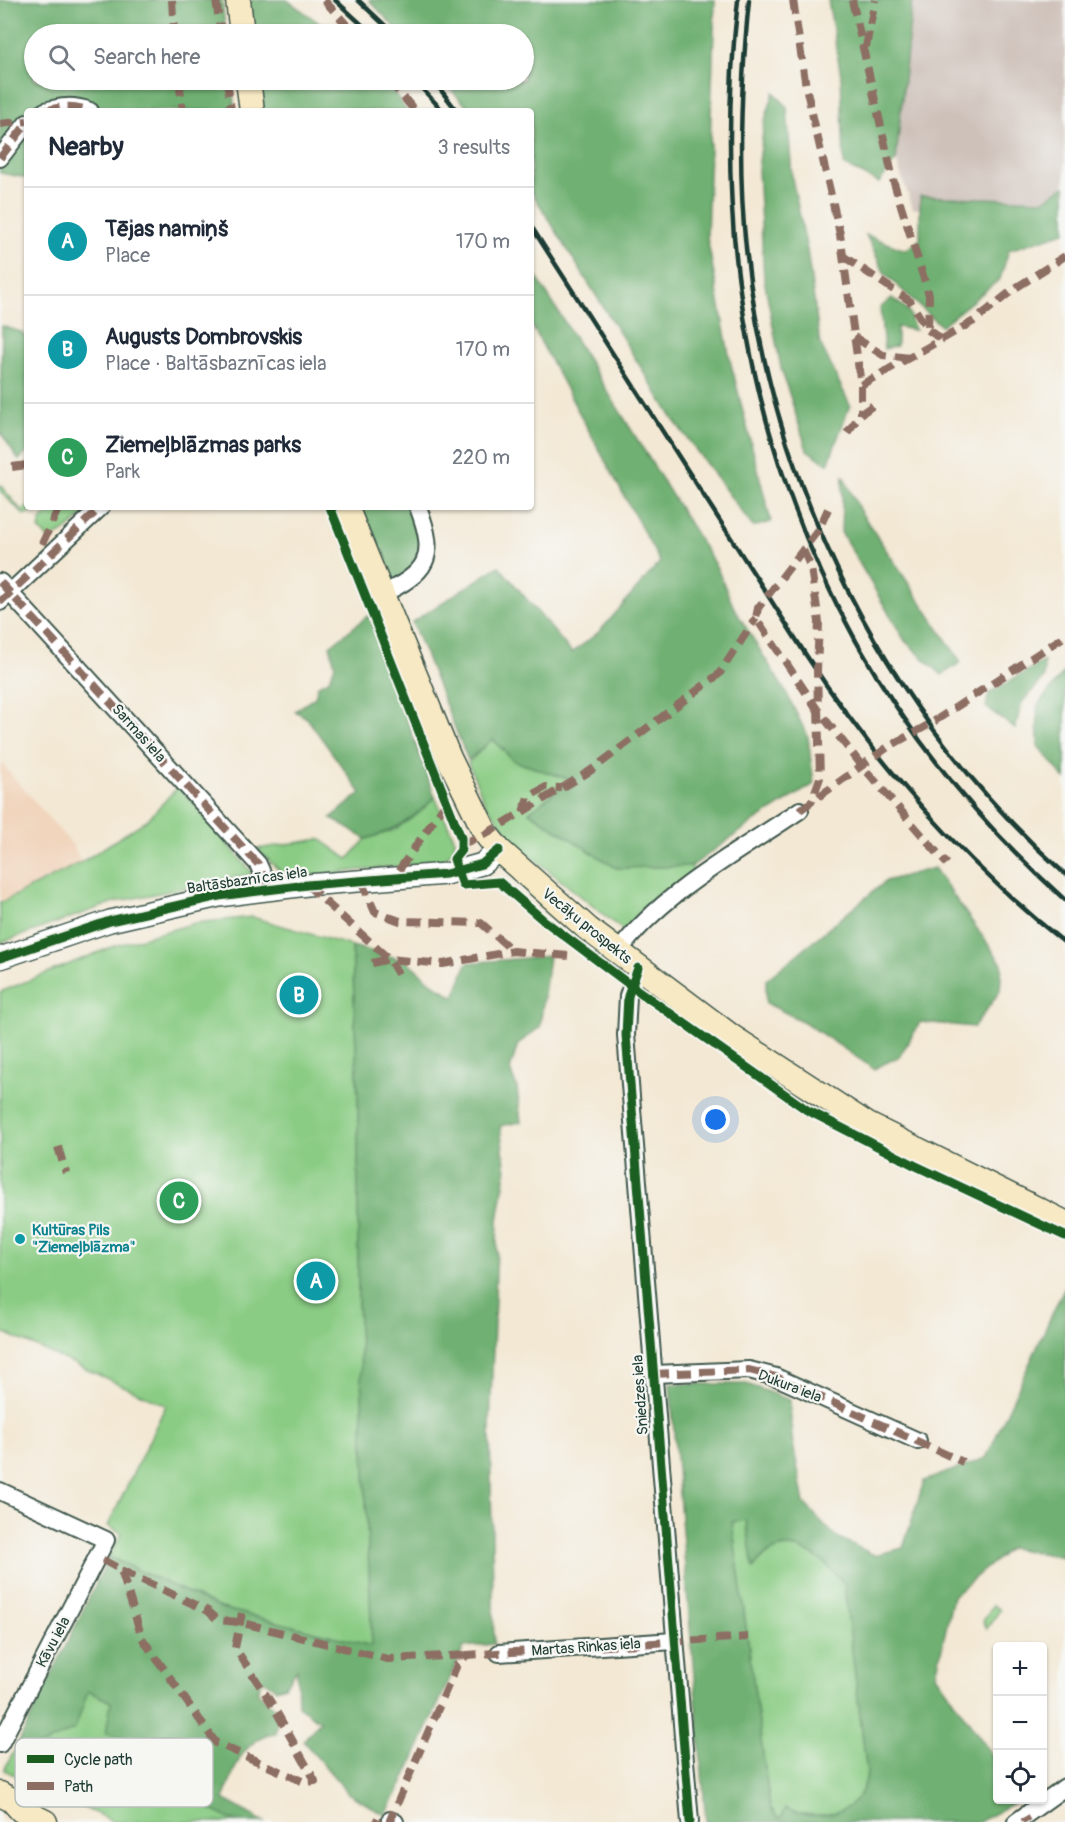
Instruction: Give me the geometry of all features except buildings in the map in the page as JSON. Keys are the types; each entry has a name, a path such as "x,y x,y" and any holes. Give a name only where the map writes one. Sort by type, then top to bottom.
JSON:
{"main road":[{"path":"238,0 242,24"},
{"path":"249,90 252,108"},
{"name":"Vecāķu prospekts","path":"347,510 449,758 486,834 499,850 556,903 714,1025 868,1125 1065,1223"},
{"path":"0,1794 12,1800 10,1810 45,1822"}],"street":[{"path":"56,108 82,108"},
{"path":"0,158 24,127"},
{"path":"3,592 98,510"},
{"path":"381,595 410,581 423,568 427,542 419,510"},
{"name":"Sarmas iela","path":"3,592 258,864 269,890"},
{"path":"618,952 639,926 663,904 800,810"},
{"name":"Baltāsbaznīcas iela","path":"0,958 145,912 219,896 446,874 482,864 499,850"},
{"name":"Sniedzes iela","path":"638,968 628,996 626,1035 690,1822"},
{"name":"Dukura iela","path":"654,1374 718,1369 749,1370 767,1374 918,1441"},
{"name":"Kāvu iela","path":"0,1491 106,1540 0,1744"},
{"name":"Martas Rinkas iela","path":"499,1653 674,1641"},
{"path":"1016,1822 1065,1787"}],"shaded area":[{"path":"912,0 1065,0 1065,186 1044,200 913,209 896,160"},
{"path":"2,764 74,847 99,900 0,937 0,766"}],"green space":[{"path":"0,0 222,0 225,24 24,24 24,90 233,90 235,108 24,108 24,177 0,173"},
{"path":"252,0 287,0 321,24 252,24 249,3"},
{"path":"369,0 715,0 707,237 730,360 771,522 753,527 673,419 534,196 534,108 468,108 451,90 534,90 534,24 392,24"},
{"path":"828,0 912,0 896,160 879,183 844,165 841,75"},
{"path":"260,90 392,90 405,108 263,108"},
{"path":"774,92 787,107 792,178 807,250 820,343 850,405 828,464 807,450 781,368 764,279 758,170 764,123"},
{"path":"1065,186 1065,232 1009,250 1000,279 941,326 885,274 866,235 905,250 920,240 920,196 1044,200"},
{"path":"534,273 717,568 734,608 787,694 808,737 814,784 755,821 692,866 616,868 529,812 571,780 514,761 493,739 468,760 412,622 499,566 572,653 600,631 660,562 534,330"},
{"path":"892,298 908,310 915,330 897,327 897,346 884,349 880,308"},
{"path":"2,326 21,332 24,336 24,455 19,460 0,432"},
{"path":"843,475 860,511 961,662 942,675 905,641 841,532"},
{"path":"0,485 22,511 35,511 24,515 0,491"},
{"path":"51,510 89,510 65,531 53,537 47,538 39,529 41,521"},
{"path":"361,510 411,510 414,515 419,539 413,573 390,583"},
{"path":"369,615 435,797 404,823 366,839 331,818 361,793 307,718 295,711 315,697 318,685 329,680 335,665 330,646"},
{"path":"1044,661 1044,678 1022,702 1015,729 986,707 989,693"},
{"path":"1065,671 1065,779 1038,746 1037,706"},
{"path":"492,739 514,761 571,780 529,812 616,868 692,866 693,871 624,931 518,846 486,805 468,763"},
{"path":"179,786 253,874 115,902 0,943 0,903 82,862 147,820"},
{"path":"435,797 455,840 454,850 442,861 301,877 281,872 257,849 320,839 348,859 366,839 394,830 418,814"},
{"path":"934,868 1002,964 1000,991 974,1027 920,1022 900,1056 874,1069 804,1022 766,1003 766,980 886,881"},
{"path":"252,917 352,946 358,1101 358,1300 372,1646 221,1608 109,1557 122,1533 108,1526 166,1405 3,1332 0,1337 0,992 114,946 195,923"},
{"path":"352,946 407,961 432,983 454,997 467,963 549,956 540,1027 518,1044 510,1070 517,1088 521,1122 500,1126 506,1172 498,1221 490,1426 494,1644 464,1647 402,1785 385,1815 349,1794 303,1741 320,1721 298,1706 297,1669 285,1686 276,1689 263,1680 257,1691 279,1712 276,1733 254,1742 246,1749 240,1757 223,1799 264,1822 236,1822 206,1807 213,1807 213,1738 125,1738 106,1733 111,1702 88,1691 75,1729 57,1738 21,1738 109,1557 221,1608 372,1646 358,1300 358,1101"},
{"path":"1065,1286 1065,1557 1010,1548 953,1596 936,1675 993,1756 993,1804 1012,1804 979,1822 706,1822 670,1384 747,1384 790,1400 792,1438 804,1503 835,1536 874,1555 903,1548 924,1481 986,1458","holes":["746,1520 753,1568 765,1556 777,1549 789,1547 801,1549 824,1563 844,1584 867,1773 857,1799 848,1807 837,1812 811,1815 785,1809 781,1818 778,1818 770,1807 732,1522"]},
{"path":"746,1520 754,1568 777,1549 790,1547 813,1555 835,1573 844,1584 867,1773 857,1799 848,1807 837,1812 812,1815 785,1809 781,1818 778,1818 770,1807 732,1522"},
{"path":"993,1605 1000,1610 987,1628 983,1621"},
{"path":"88,1691 111,1702 135,1738 43,1738"},
{"path":"15,1749 15,1775 4,1770"},
{"path":"82,1807 206,1807 236,1822 114,1822"}],"railway":[{"path":"335,0 361,24"},
{"path":"358,0 383,24"},
{"path":"738,0 730,128 736,254 755,375 789,492 836,603 898,709 974,808 1065,900"},
{"path":"749,0 741,124 746,248 760,337 781,424 811,508 848,590 892,668 943,742 1001,811 1065,874"},
{"path":"423,90 440,108"},
{"path":"441,90 455,108"},
{"path":"534,231 806,655 862,734 892,772 957,845 1028,912 1065,943"}],"marked path":[{"path":"172,0 173,24"},
{"path":"216,0 220,24"},
{"path":"324,0 346,24"},
{"path":"793,0 806,87 840,234 861,385 861,414"},
{"path":"852,0 894,183 929,295 928,330"},
{"path":"866,47 875,0"},
{"path":"180,90 183,108"},
{"path":"228,90 231,108"},
{"path":"397,90 412,108"},
{"path":"57,108 78,108"},
{"path":"0,124 24,121"},
{"path":"0,158 24,127"},
{"path":"843,256 910,301 928,330 942,340"},
{"path":"861,385 974,321 1014,289 1065,256"},
{"path":"854,337 883,355 911,358"},
{"path":"847,433 861,414 879,401"},
{"path":"12,467 24,465"},
{"path":"828,509 819,529 758,608 756,618 817,709 863,767 947,864"},
{"path":"42,544 58,510"},
{"path":"0,602 98,510"},
{"path":"803,550 811,568 819,622 817,671 820,778 811,803"},
{"path":"0,582 258,864 269,889"},
{"path":"462,844 486,834 590,771 719,674 756,618"},
{"path":"800,810 888,747 930,724 1065,636"},
{"path":"523,812 528,797 546,787 561,788"},
{"path":"399,870 445,804"},
{"path":"361,881 375,912 400,921 481,923 513,951"},
{"path":"307,885 389,959 398,974"},
{"path":"372,963 389,959 443,964 513,951 568,956"},
{"path":"58,1147 66,1173"},
{"path":"654,1374 749,1370 776,1377 963,1462"},
{"path":"103,1560 121,1570 142,1638 212,1738"},
{"path":"121,1570 208,1611 218,1620 239,1622 388,1659 467,1655"},
{"path":"213,1739 216,1743 304,1782 315,1781 272,1704 235,1648 242,1613"},
{"path":"395,1822 390,1820 457,1665 467,1655 748,1637"},
{"path":"1024,1817 1027,1822"},
{"path":"376,1822 378,1818"}],"cycle path":[{"path":"331,510 461,838 461,850 454,859 463,885 499,882 542,919 630,985 807,1110 914,1165 1065,1236"},
{"path":"0,958 110,921 219,896 307,885 446,874 482,864 499,850"},
{"path":"638,968 628,996 626,1035 690,1822"}],"place":[{"name":"Augusts Dombrovskis","path":"299,995"},
{"name":"Ziemeļblāzmas parks","path":"179,1201"},
{"name":"Kultūras Pils \"Ziemeļblāzma\"","path":"20,1239"},
{"name":"Tējas namiņš","path":"316,1281"}]}
